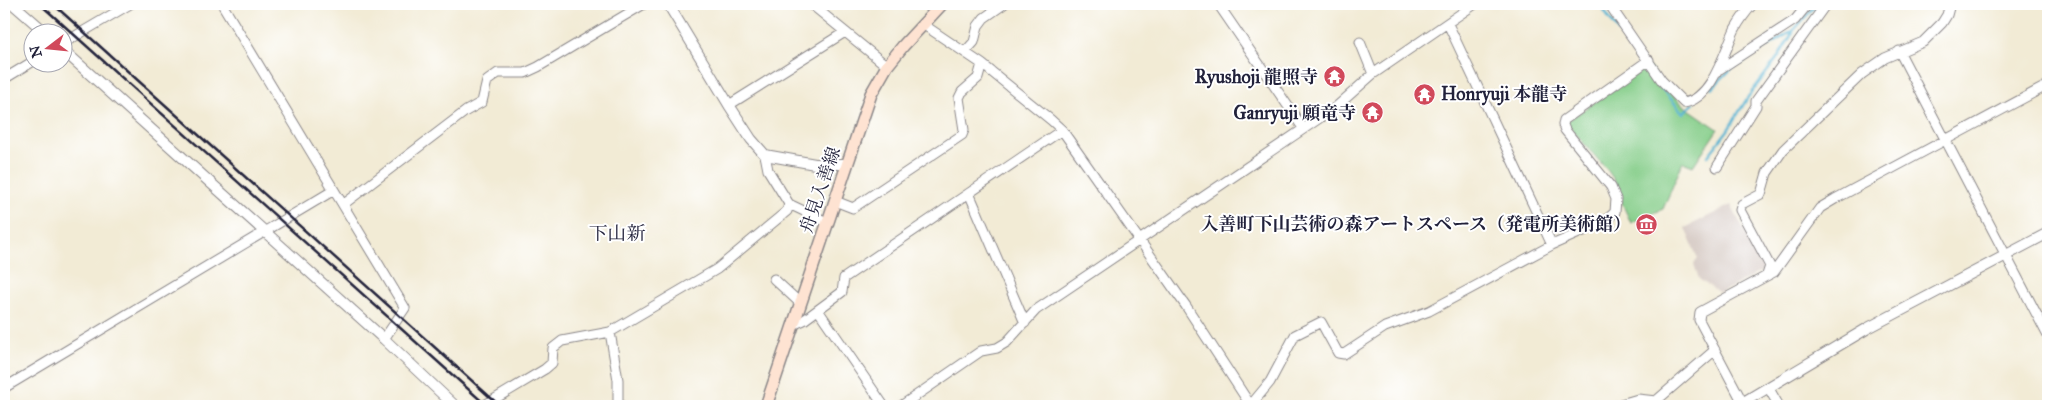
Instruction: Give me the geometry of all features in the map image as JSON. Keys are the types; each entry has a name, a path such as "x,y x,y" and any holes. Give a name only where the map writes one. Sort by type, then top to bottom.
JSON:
{"main road":[{"name":"舟見入善線","path":"766,406 871,94 887,66 942,4"}],"street":[{"path":"13,4 34,22"},
{"path":"72,38 130,4"},
{"path":"222,4 405,308 384,339"},
{"path":"344,204 466,111 482,102 487,81 498,72 525,72 538,67 644,4"},
{"path":"668,4 729,105 751,139 765,155 768,170 789,204 828,222"},
{"path":"811,4 887,66"},
{"path":"965,52 974,42 978,26 984,18 1004,4"},
{"path":"1218,4 1303,128"},
{"path":"901,406 980,351 997,348 1006,342 1036,310 1336,107 1373,74 1475,4"},
{"path":"1609,4 1662,81 1684,103 1691,102 1705,89 1720,69 1788,25 1808,4"},
{"path":"1720,69 1726,47 1752,4"},
{"path":"1717,167 1756,106 1756,101 1826,4"},
{"path":"1768,275 1770,266 1740,210 1742,204 1761,194 1767,173 1783,150 1819,114 1862,74 1885,58 1923,42 1942,23 1947,15 1950,4"},
{"path":"1448,24 1552,245"},
{"path":"924,25 982,64 1062,130 1139,239 1251,406 1270,382 1295,335 1321,322 1338,353 1344,354 1385,327 1429,311 1552,245 1604,222 1615,212 1616,199 1611,187 1562,125 1564,120 1649,60"},
{"path":"729,105 845,32"},
{"path":"1360,42 1373,74"},
{"path":"1900,51 2048,336"},
{"path":"72,58 266,231 455,406"},
{"path":"834,201 853,208 962,135 964,130 959,98 962,92 978,78 982,64"},
{"path":"4,79 22,68"},
{"path":"2048,85 1820,208 1774,272 1700,312 1699,320 1740,404 1868,328 2048,233"},
{"path":"793,325 804,320 842,292 844,278 1062,130"},
{"path":"765,155 815,164 847,164"},
{"path":"4,388 334,190"},
{"path":"968,193 1025,323"},
{"path":"483,406 545,369 552,363 553,348 562,340 610,332 717,269 787,211 789,204"},
{"path":"774,279 800,303"},
{"path":"818,310 884,406"},
{"path":"610,332 618,380 618,406"},
{"path":"1614,406 1638,399 1656,401 1715,350"},
{"path":"1768,387 1779,406"}],"shaded area":[{"path":"1731,205 1764,270 1720,293 1699,279 1694,264 1698,259 1685,228"}],"green space":[{"path":"1648,66 1683,105 1718,129 1693,166 1683,162 1663,209 1631,223 1621,201 1617,184 1567,124 1567,121"}],"waterway":[{"path":"1599,4 1649,74 1683,113 1694,103"},
{"path":"1712,88 1731,69 1794,30 1817,4"},
{"path":"1708,156 1728,130 1748,97 1779,56 1793,32"}],"railway":[{"path":"40,4 487,406"},
{"path":"53,4 500,406"}],"place":[{"name":"Ryushoji 龍照寺","path":"1334,77"},
{"name":"Honryuji 本龍寺","path":"1425,94"},
{"name":"Ganryuji 願竜寺","path":"1372,113"},
{"name":"入善町下山芸術の森アートスペース（発電所美術館）","path":"1647,224"}],"district":[{"name":"下山新","path":"617,233"}]}
